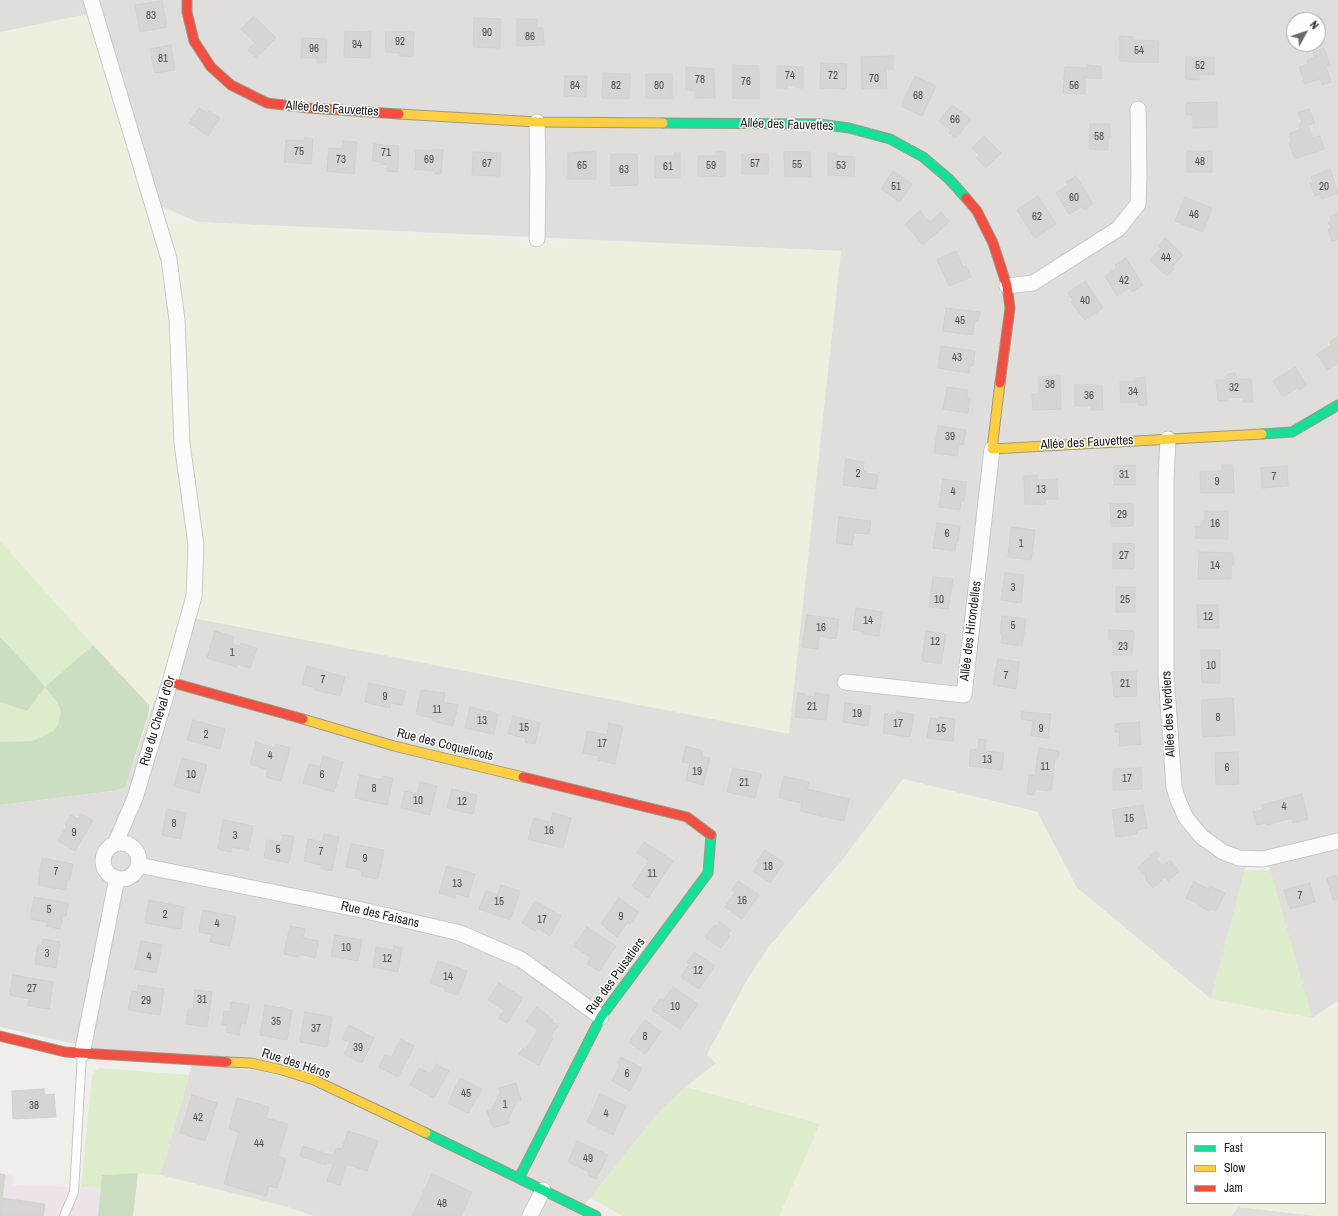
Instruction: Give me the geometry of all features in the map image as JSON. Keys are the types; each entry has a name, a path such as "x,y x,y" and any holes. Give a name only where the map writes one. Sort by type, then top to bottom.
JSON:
{"street":[{"name":"Rue du Cheval d'Or","path":"91,0 169,259 178,320 182,443 196,545 194,596 135,798 115,844"},
{"name":"Allée des Fauvettes","path":"187,0 187,12 194,41 211,67 230,85 267,103 308,108 537,122 819,124 849,128 890,139 923,157 949,179 977,211 993,243 1007,286 1010,308 992,449 1292,432 1338,405"},
{"path":"1007,286 1033,283 1118,229 1138,204 1138,109"},
{"path":"537,122 537,239"},
{"name":"Allée des Verdiers","path":"1168,439 1166,480 1166,675 1174,788 1178,800 1186,818 1202,837 1224,852 1238,858 1263,859 1338,841"},
{"name":"Allée des Hirondelles","path":"845,682 964,695 992,449"},
{"name":"Rue des Coquelicots","path":"170,682 394,746 687,817 711,835"},
{"name":"Rue des Puisatiers","path":"519,1178 601,1017 708,873 711,835"},
{"path":"115,844 124,844 136,852 138,865 136,871 132,875 117,878 108,873 104,868 103,862 107,850 115,844"},
{"name":"Rue des Faisans","path":"138,865 367,911 460,933 522,960 601,1017"},
{"path":"82,1054 117,878"},
{"name":"Rue des Héros","path":"0,1036 65,1052 251,1063 282,1070 314,1080 440,1139 596,1216"},
{"path":"530,1216 543,1190"}],"lane":[{"path":"64,1216 74,1192 82,1054"}],"shaded area":[{"path":"0,0 1338,0 1338,1001 1312,1018 1267,860 1247,862 1211,999 1077,888 1037,812 903,779 844,858 768,948 746,982 707,1055 716,1063 686,1087 658,1113 584,1206 321,1078 93,1048 0,1027 0,805 112,791 125,788 155,699 170,682 194,596 841,251 197,222 152,202 95,14 0,33"},
{"path":"192,1064 262,1071 311,1085 592,1216 313,1216 287,1207 160,1175"},
{"path":"0,1174 14,1176 13,1185 101,1188 98,1216 0,1216"},
{"path":"1238,1207 1318,1216 1231,1216"}],"green space":[{"path":"87,14 153,224 197,222 465,237 515,241 535,246 576,241 841,251 789,734 182,616 149,712 93,645 0,541 0,32"},
{"path":"0,541 93,645 45,687 56,701 61,711 58,725 53,731 32,741 0,742 0,702 27,711 0,638"},
{"path":"0,637 45,687 27,711 0,702"},
{"path":"93,645 149,705 149,712 125,788 112,791 0,805 0,742 32,741 53,731 58,725 61,711 56,701 45,687"},
{"path":"903,779 1037,812 1077,888 1211,999 1312,1018 1338,1001 1338,1216 1318,1216 1238,1207 1231,1216 779,1216 820,1124 686,1087 716,1063 707,1055 746,982 768,948 844,858"},
{"path":"1245,870 1270,870 1312,1018 1211,999"},
{"path":"99,1068 189,1075 160,1175 138,1173 102,1175 101,1188 81,1187 92,1076"},
{"path":"686,1087 820,1124 779,1216 623,1216 590,1198 658,1113"},
{"path":"138,1173 160,1175 287,1207 313,1216 133,1216"},
{"path":"138,1173 133,1216 98,1216 102,1175"}],"building":[{"path":"162,1 167,27 140,32 135,5"},
{"path":"254,16 276,38 256,57 248,50 255,43 241,29"},
{"path":"474,18 501,19 500,48 473,47"},
{"path":"517,19 537,19 537,28 543,28 544,45 517,46"},
{"path":"345,31 371,32 370,58 344,57"},
{"path":"386,32 414,32 413,56 400,56 400,53 385,52"},
{"path":"1120,36 1133,37 1133,40 1159,41 1158,63 1120,61"},
{"path":"302,38 327,39 326,63 317,63 317,58 301,58"},
{"path":"171,45 175,70 155,73 150,49"},
{"path":"1313,52 1325,52 1330,66 1326,67 1331,82 1322,85 1320,79 1305,84 1299,67 1308,64 1307,60 1315,57"},
{"path":"893,56 893,69 886,69 887,89 862,89 861,57"},
{"path":"1186,57 1214,57 1214,75 1199,74 1199,80 1185,79"},
{"path":"821,63 847,64 846,89 820,88"},
{"path":"733,65 759,66 759,99 733,98"},
{"path":"1088,65 1101,66 1101,79 1085,78 1085,94 1063,93 1065,67 1088,68"},
{"path":"777,66 803,67 803,88 795,87 795,85 787,85 787,88 777,88"},
{"path":"686,67 714,69 715,98 696,98 696,91 686,90"},
{"path":"603,73 630,74 629,99 602,98"},
{"path":"646,74 672,74 672,99 646,98"},
{"path":"565,76 587,76 586,97 564,96"},
{"path":"915,76 936,86 922,116 901,106"},
{"path":"1217,102 1217,127 1193,128 1193,115 1186,115 1186,103"},
{"path":"952,105 971,119 956,138 949,133 951,130 939,121"},
{"path":"199,108 208,114 209,111 220,118 208,136 189,123"},
{"path":"1309,109 1315,123 1308,125 1313,138 1320,136 1324,149 1295,159 1289,143 1292,142 1289,134 1300,129 1299,124 1302,123 1298,113"},
{"path":"1090,124 1110,124 1108,150 1089,149"},
{"path":"984,136 1001,153 986,168 976,158 979,155 972,148"},
{"path":"305,138 313,139 311,164 284,162 286,140 304,141"},
{"path":"343,141 357,142 354,174 327,171 329,148 342,149"},
{"path":"374,144 399,146 397,172 387,171 388,165 381,164 381,162 372,161"},
{"path":"433,149 443,150 441,174 435,174 435,171 415,169 416,150 433,151"},
{"path":"1187,151 1212,151 1212,172 1187,172"},
{"path":"473,152 501,153 500,176 472,175"},
{"path":"596,152 596,179 568,179 568,153"},
{"path":"716,152 725,152 725,176 698,176 698,156 716,156"},
{"path":"784,152 810,152 811,177 785,177"},
{"path":"674,153 680,153 680,178 655,178 655,156 674,156"},
{"path":"828,153 836,153 836,156 855,157 854,176 828,175"},
{"path":"611,154 637,154 638,185 611,186"},
{"path":"742,154 768,154 768,174 742,174"},
{"path":"1330,169 1338,193 1322,199 1320,194 1315,196 1310,183 1313,182 1311,177"},
{"path":"893,171 912,184 900,202 881,189"},
{"path":"1076,176 1093,204 1084,210 1082,207 1069,214 1056,193 1068,185 1066,182"},
{"path":"1038,196 1056,224 1035,238 1017,210"},
{"path":"1185,197 1212,208 1203,232 1175,221"},
{"path":"920,211 930,222 941,212 949,222 923,245 905,224"},
{"path":"1338,213 1338,239 1332,241 1328,229 1331,228 1328,223 1332,221 1330,217"},
{"path":"1165,238 1183,255 1172,267 1174,269 1167,276 1150,260 1161,248 1158,246"},
{"path":"956,251 963,267 966,266 971,277 949,286 937,259"},
{"path":"1126,258 1143,285 1132,292 1129,288 1117,296 1105,276 1117,268 1115,265"},
{"path":"1085,281 1103,308 1085,320 1071,302 1073,300 1068,293"},
{"path":"946,308 980,312 978,321 975,321 973,335 943,331"},
{"path":"1337,337 1338,363 1327,370 1317,354 1331,345 1330,342"},
{"path":"941,346 975,351 973,366 970,365 969,373 938,368"},
{"path":"1295,367 1307,385 1300,390 1298,387 1283,397 1273,381"},
{"path":"1235,373 1237,379 1251,379 1253,402 1243,402 1243,397 1228,398 1228,401 1218,401 1216,380 1226,380 1228,374"},
{"path":"1060,376 1061,409 1033,410 1032,394 1039,394 1039,377"},
{"path":"1145,377 1147,405 1138,405 1137,402 1121,403 1120,382 1136,381 1136,378"},
{"path":"1075,385 1102,385 1103,410 1091,410 1091,406 1075,406"},
{"path":"947,387 968,390 967,397 970,398 968,413 943,409"},
{"path":"938,426 966,430 963,445 959,444 957,456 934,453"},
{"path":"846,459 864,462 863,471 878,475 876,489 843,485"},
{"path":"1135,465 1135,485 1114,485 1114,466"},
{"path":"1222,465 1233,465 1234,493 1201,493 1200,471 1222,471"},
{"path":"1287,466 1288,486 1262,488 1261,468"},
{"path":"1037,475 1037,480 1057,479 1058,499 1045,499 1046,504 1025,504 1024,476"},
{"path":"943,479 966,482 964,501 961,501 960,510 939,507"},
{"path":"1110,504 1133,504 1133,526 1111,527"},
{"path":"1205,511 1228,511 1228,539 1196,538 1196,526 1201,527 1201,521 1205,521"},
{"path":"839,517 871,521 869,534 854,533 852,545 836,543"},
{"path":"937,523 960,526 955,551 933,548"},
{"path":"1011,527 1035,530 1031,560 1008,557"},
{"path":"1113,543 1134,544 1134,569 1113,569"},
{"path":"1199,552 1233,553 1234,564 1231,567 1231,579 1198,579"},
{"path":"1005,573 1024,575 1021,603 1001,600"},
{"path":"933,577 953,579 948,609 929,607"},
{"path":"1116,587 1135,587 1135,612 1116,612"},
{"path":"1197,605 1218,605 1219,628 1198,628"},
{"path":"856,608 882,612 879,636 864,634 864,632 853,630"},
{"path":"807,615 839,619 836,639 819,636 818,649 802,647"},
{"path":"1002,616 1026,619 1022,646 1001,643 1002,634 1000,633"},
{"path":"1109,630 1134,631 1132,655 1113,655 1113,639 1109,639"},
{"path":"215,631 234,637 232,644 240,646 241,643 257,648 250,668 237,664 237,667 207,658"},
{"path":"926,631 946,634 941,664 922,661"},
{"path":"1201,650 1220,650 1220,683 1202,683"},
{"path":"998,659 1019,662 1016,689 993,685"},
{"path":"307,666 345,677 340,696 315,690 316,688 302,684"},
{"path":"1136,671 1137,696 1114,697 1112,672"},
{"path":"369,683 406,691 402,705 391,703 390,708 365,702"},
{"path":"421,690 445,693 443,702 458,705 453,726 433,721 433,718 416,714"},
{"path":"798,693 815,697 815,693 829,695 826,720 795,717"},
{"path":"1233,698 1235,735 1203,737 1201,700"},
{"path":"845,703 871,706 868,726 843,722"},
{"path":"470,707 498,714 494,734 465,728"},
{"path":"896,712 914,714 910,737 883,733 885,713 896,715"},
{"path":"1022,712 1051,714 1048,738 1031,736 1033,721 1021,719"},
{"path":"513,716 540,723 535,744 525,742 526,738 508,734"},
{"path":"939,717 955,719 953,741 927,738 930,718 939,719"},
{"path":"193,720 225,729 220,749 187,740"},
{"path":"1139,722 1141,745 1120,746 1119,732 1115,732 1115,724"},
{"path":"609,723 623,726 615,764 598,760 599,756 583,753 587,731 607,735"},
{"path":"979,739 986,740 985,751 1004,753 1002,770 969,766 971,749 978,750"},
{"path":"256,742 275,748 276,744 290,748 281,781 266,777 268,770 250,764"},
{"path":"686,746 703,751 702,757 710,758 703,785 686,780 690,763 682,762"},
{"path":"1039,748 1059,751 1058,759 1055,759 1051,791 1035,789 1034,795 1027,794 1029,775 1035,775"},
{"path":"1238,752 1239,784 1216,785 1215,753"},
{"path":"323,756 343,762 334,792 303,783 309,764 320,767"},
{"path":"182,758 207,765 199,793 174,786"},
{"path":"733,768 761,774 755,798 727,792"},
{"path":"1141,768 1142,789 1113,790 1113,769"},
{"path":"360,775 382,780 383,776 393,778 387,805 355,798"},
{"path":"784,776 809,782 807,789 849,799 844,821 800,811 802,803 779,798"},
{"path":"420,782 437,786 430,815 401,808 405,791 417,794"},
{"path":"452,789 477,795 473,814 447,808"},
{"path":"1302,794 1308,819 1293,823 1292,818 1267,825 1266,823 1257,825 1253,812 1263,810 1262,805"},
{"path":"1143,805 1147,828 1137,830 1137,834 1116,837 1112,810"},
{"path":"167,809 186,813 181,839 162,835"},
{"path":"553,813 571,818 563,848 528,839 534,818 551,822"},
{"path":"81,814 93,820 75,851 58,841 67,826 65,825 71,815 78,819"},
{"path":"223,820 253,826 248,850 232,847 231,852 218,849"},
{"path":"324,834 339,837 332,871 321,869 321,865 304,861 308,839 322,842"},
{"path":"283,835 294,836 289,863 264,858 267,840 282,842"},
{"path":"644,842 673,861 648,898 632,886 649,861 637,853"},
{"path":"351,844 384,850 378,879 361,876 362,870 346,867"},
{"path":"765,850 784,863 770,883 753,871 759,863 757,861"},
{"path":"1156,851 1160,855 1156,859 1163,866 1170,860 1179,871 1168,881 1165,877 1153,888 1138,868"},
{"path":"42,858 73,864 70,880 67,880 66,890 38,885"},
{"path":"447,866 475,874 468,897 456,894 455,898 439,893"},
{"path":"1338,875 1338,899 1333,900 1327,878"},
{"path":"738,881 759,895 742,919 725,907 735,892 732,890"},
{"path":"1194,882 1209,889 1210,886 1225,893 1216,911 1210,909 1209,911 1200,906 1201,905 1186,898"},
{"path":"1310,883 1315,902 1290,909 1284,890"},
{"path":"501,885 520,891 510,920 479,909 486,891 498,895"},
{"path":"34,897 68,903 66,916 63,916 60,929 46,926 47,922 30,919"},
{"path":"619,898 639,912 630,924 628,922 617,937 601,924"},
{"path":"149,900 184,907 181,929 145,923"},
{"path":"535,901 561,916 550,936 537,928 535,931 522,923"},
{"path":"203,910 236,917 230,946 210,942 212,935 199,932"},
{"path":"720,922 731,930 728,934 730,935 721,948 705,937 714,925 716,927"},
{"path":"290,926 305,929 303,938 319,941 315,958 299,954 298,957 284,954"},
{"path":"587,927 616,946 599,971 587,964 591,958 574,946"},
{"path":"335,935 362,940 358,961 331,956"},
{"path":"43,939 60,942 56,968 35,964 38,945 42,945"},
{"path":"141,941 162,945 156,973 135,969"},
{"path":"394,946 402,948 398,972 373,967 376,947 393,950"},
{"path":"694,952 715,966 699,989 681,977 690,964 687,962"},
{"path":"438,961 467,971 458,995 444,991 445,988 430,983"},
{"path":"13,975 53,982 49,1009 28,1006 29,999 10,995"},
{"path":"499,983 523,998 507,1023 499,1018 504,1010 488,1000"},
{"path":"138,985 164,989 160,1015 128,1010 132,991 137,992"},
{"path":"673,987 698,1004 680,1029 652,1010 660,999 663,1001"},
{"path":"195,990 212,992 207,1027 186,1024 188,1009 193,1009"},
{"path":"231,1002 249,1005 246,1024 241,1023 239,1035 226,1032 227,1025 222,1024 224,1011 230,1012"},
{"path":"265,1005 292,1010 287,1040 260,1035"},
{"path":"537,1007 558,1026 550,1037 553,1038 539,1065 519,1054 523,1048 526,1050 538,1030 526,1021"},
{"path":"305,1012 332,1017 327,1047 300,1042"},
{"path":"645,1020 661,1032 645,1054 629,1042"},
{"path":"349,1025 374,1038 362,1063 344,1054 350,1042 342,1039"},
{"path":"401,1039 414,1046 398,1077 379,1067 385,1055 391,1058"},
{"path":"621,1057 642,1068 630,1091 612,1081 620,1065 617,1063"},
{"path":"436,1064 449,1071 434,1098 410,1085 419,1068 431,1074"},
{"path":"460,1078 482,1089 468,1113 448,1103"},
{"path":"516,1083 521,1100 517,1101 509,1118 509,1123 493,1128 487,1111 492,1109 500,1093 499,1088"},
{"path":"44,1089 45,1095 54,1094 56,1117 13,1119 12,1091"},
{"path":"600,1094 626,1106 613,1135 587,1122"},
{"path":"192,1095 217,1103 205,1141 180,1133"},
{"path":"237,1098 269,1107 266,1118 288,1124 278,1156 286,1159 277,1188 269,1186 266,1196 224,1184 239,1132 229,1129"},
{"path":"348,1131 378,1141 367,1171 347,1164 340,1185 327,1181 333,1164 327,1162 326,1165 300,1156 303,1146 333,1156 336,1148 342,1149"},
{"path":"577,1141 608,1155 596,1179 588,1175 589,1172 568,1162"},
{"path":"0,1174 5,1175 2,1198 45,1204 43,1216 0,1216"},
{"path":"432,1174 472,1192 461,1216 412,1216"}],"traffic: fast":[{"path":"663,123 819,124 849,128 890,139 923,157 949,179 966,198"},
{"path":"1262,434 1292,432 1338,405"},
{"path":"519,1178 601,1017 708,873 711,835"},
{"path":"426,1133 596,1216"}],"traffic: slow":[{"path":"399,114 537,122 663,123"},
{"path":"1000,383 992,449 1262,434"},
{"path":"303,719 394,746 523,777"},
{"path":"227,1062 251,1063 282,1070 314,1080 426,1133"}],"traffic: jam":[{"path":"187,0 187,12 194,41 211,67 231,85 267,103 308,108 399,114"},
{"path":"966,198 977,211 993,243 1007,286 1010,308 1000,383"},
{"path":"170,682 303,719"},
{"path":"523,777 687,817 711,835"},
{"path":"0,1036 65,1052 227,1062"}]}
